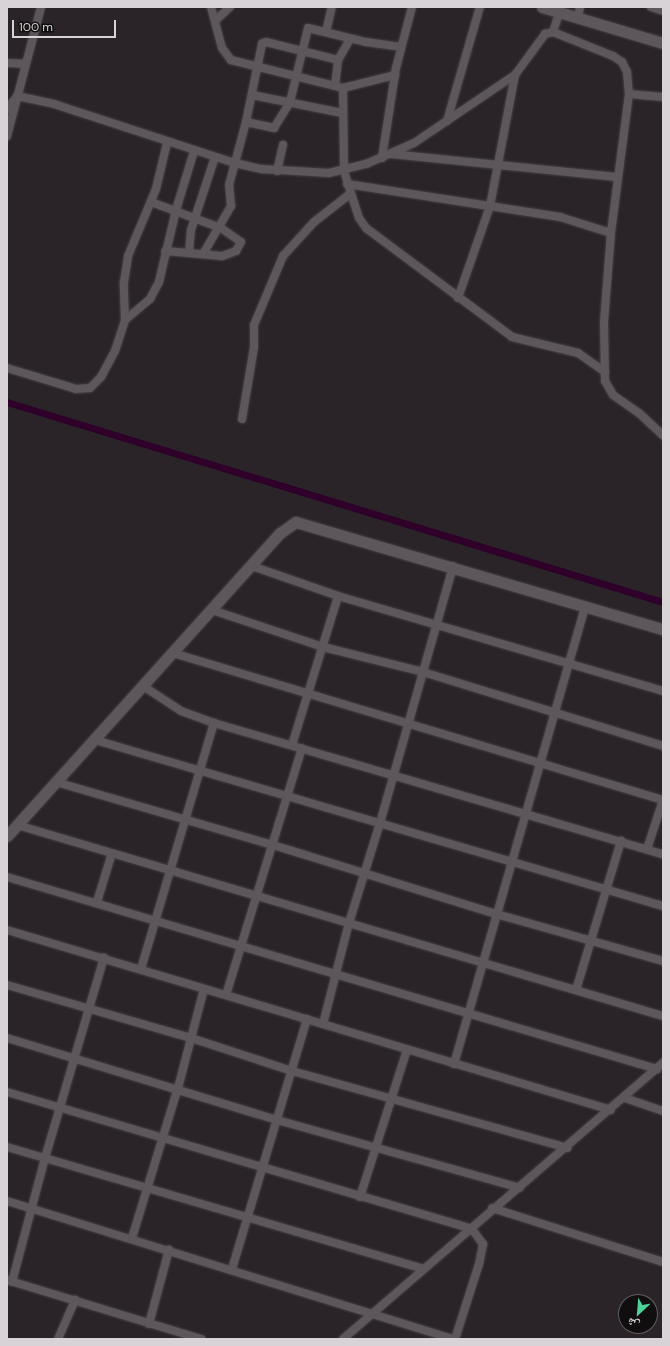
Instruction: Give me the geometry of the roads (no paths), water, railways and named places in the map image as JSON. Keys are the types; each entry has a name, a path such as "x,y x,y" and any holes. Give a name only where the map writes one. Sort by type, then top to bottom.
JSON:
{"street":[{"path":"7,136 24,64 41,7"},
{"path":"211,7 226,56 257,66 339,87 395,75"},
{"path":"216,20 230,7"},
{"path":"326,32 332,7"},
{"path":"382,158 395,75 401,46 412,7"},
{"path":"447,121 480,7"},
{"path":"542,7 579,12 663,43"},
{"path":"651,7 663,11"},
{"path":"553,32 560,10"},
{"path":"246,122 274,128 290,102 307,29 326,32 350,39 401,46"},
{"path":"17,96 54,104 167,143 235,163 277,171 329,173 344,171 382,158 414,143 515,74 541,37 553,32 601,51 622,62 627,72 629,94 617,177 611,233 604,322 605,372 608,389 613,395 639,413 663,435"},
{"path":"350,39 338,60 344,171 350,194 359,218 366,228 512,337 578,353 605,372"},
{"path":"203,254 209,241 221,228 231,206 228,189 246,122 257,66 264,42 338,60"},
{"path":"7,63 24,64"},
{"path":"458,298 490,206 515,74"},
{"path":"629,94 663,97"},
{"path":"252,95 342,113"},
{"path":"7,109 17,96"},
{"path":"7,368 76,389 90,388 110,363 125,320 124,282 128,256 151,202 167,143"},
{"path":"277,171 283,145"},
{"path":"125,320 154,293 162,269 165,251 176,210 194,151"},
{"path":"391,154 617,177"},
{"path":"188,252 191,230 196,219 215,157"},
{"path":"347,184 560,217 611,233"},
{"path":"242,419 254,347 254,324 282,256 303,232 350,194"},
{"path":"151,202 176,210 221,228 240,240 239,249 227,256 165,251"},
{"path":"7,836 173,654 280,533 296,522 453,566 663,629"},
{"path":"252,566 338,596 663,692"},
{"path":"324,1024 349,923 380,823 453,566"},
{"path":"292,745 309,695 338,596"},
{"path":"454,1064 540,764 567,664 585,606"},
{"path":"212,610 323,646 423,672 663,746"},
{"path":"173,654 663,800 647,849"},
{"path":"143,686 181,711 214,723 394,774 663,854"},
{"path":"141,969 214,723"},
{"path":"94,740 380,823 511,863 663,906"},
{"path":"226,995 302,748"},
{"path":"56,782 185,821 273,845 496,914 663,960"},
{"path":"17,825 663,1016"},
{"path":"576,990 621,841"},
{"path":"97,902 112,852"},
{"path":"7,877 242,945 468,1014 660,1066"},
{"path":"7,930 611,1110"},
{"path":"104,958 76,1057 44,1158 33,1208 9,1281 201,1339"},
{"path":"7,985 191,1038 292,1071 393,1098 567,1148"},
{"path":"132,1238 162,1136 178,1088 204,989"},
{"path":"232,1269 308,1019"},
{"path":"7,1038 76,1057 277,1120 520,1188"},
{"path":"360,1197 393,1098 407,1050"},
{"path":"343,1339 472,1229 492,1208 520,1188 660,1066"},
{"path":"7,1092 162,1136 263,1170 472,1229 483,1244 479,1264 455,1339"},
{"path":"625,1098 663,1111"},
{"path":"7,1147 146,1189 424,1269"},
{"path":"7,1201 232,1269 371,1315 452,1339"},
{"path":"492,1208 663,1262"},
{"path":"149,1324 169,1250"},
{"path":"58,1339 75,1300"}],"waterway":[{"path":"7,402 663,602"}]}
